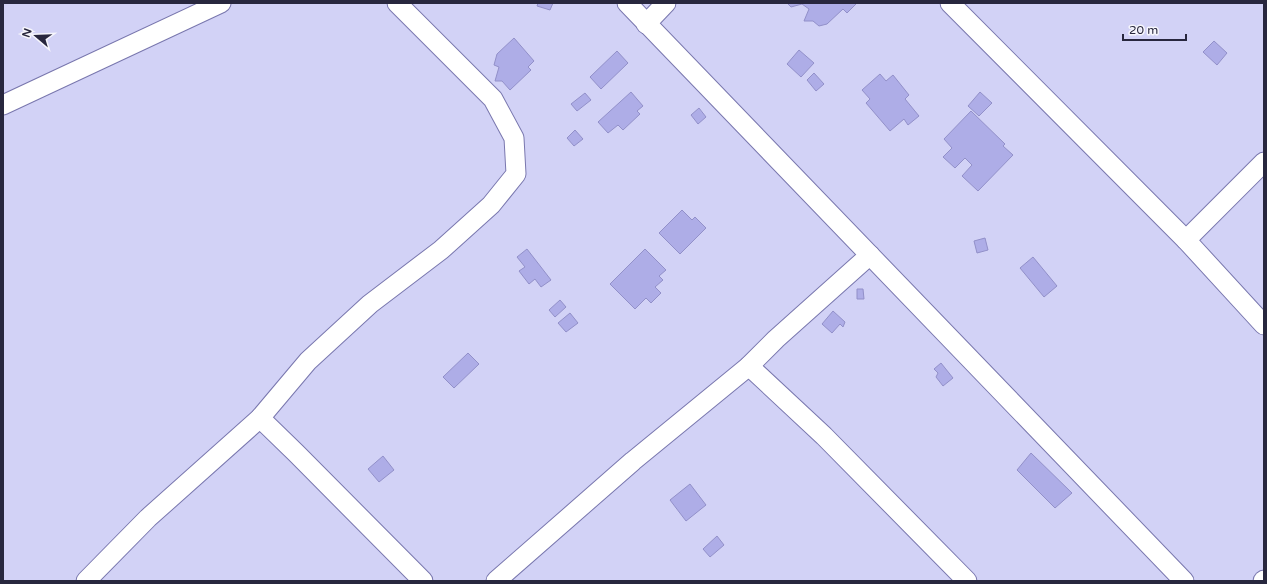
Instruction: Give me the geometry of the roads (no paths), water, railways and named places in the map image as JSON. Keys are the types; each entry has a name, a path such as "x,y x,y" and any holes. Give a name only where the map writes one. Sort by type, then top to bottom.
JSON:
{"street":[{"path":"3,105 221,3"},
{"path":"86,581 148,518 260,418 308,361 370,304 441,250 491,205 516,174 514,138 493,99 398,3"},
{"path":"627,3 1184,581"},
{"path":"646,24 666,3"},
{"path":"950,3 1186,240 1264,325"},
{"path":"1186,240 1264,162"},
{"path":"496,581 633,461 749,366 776,338 870,255"},
{"path":"749,366 824,436 967,581"},
{"path":"260,418 423,581"}]}
